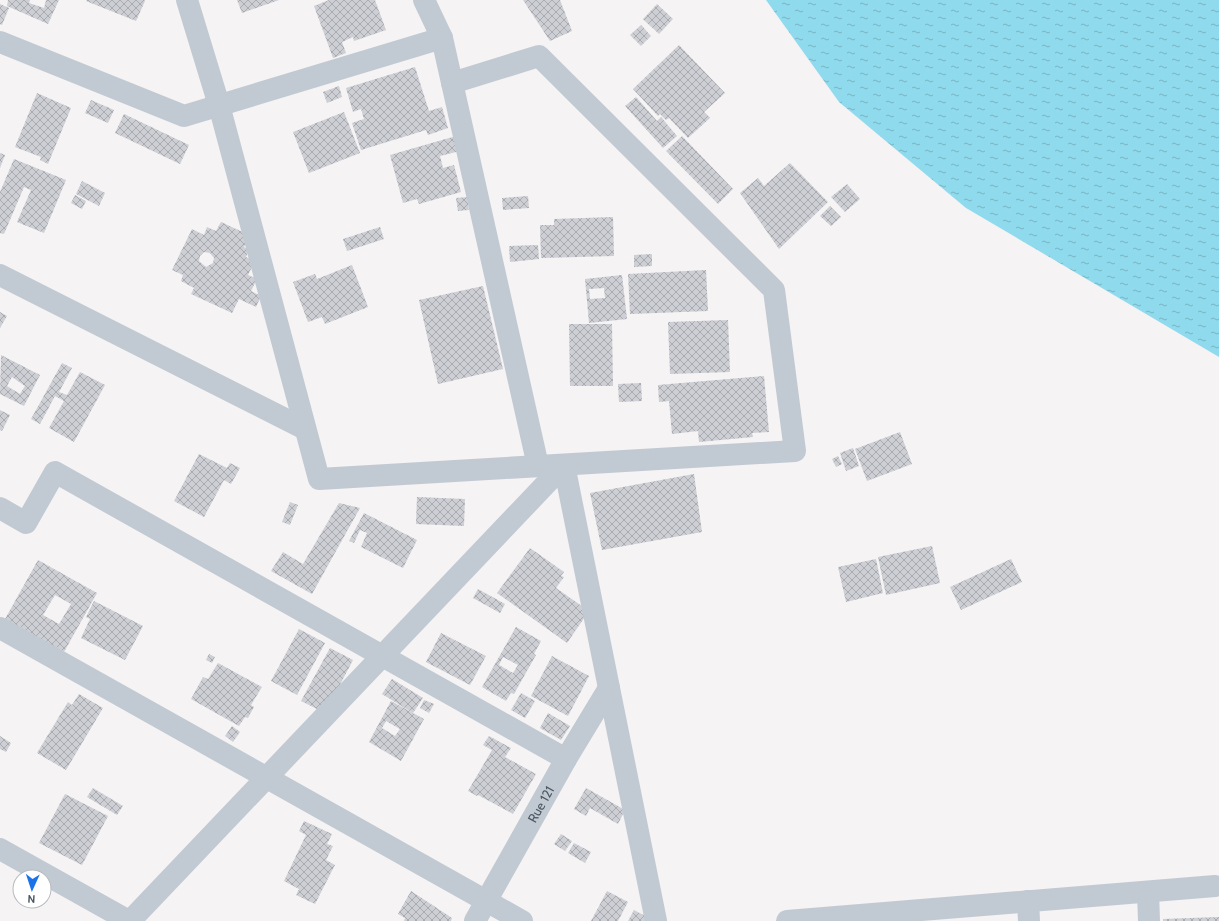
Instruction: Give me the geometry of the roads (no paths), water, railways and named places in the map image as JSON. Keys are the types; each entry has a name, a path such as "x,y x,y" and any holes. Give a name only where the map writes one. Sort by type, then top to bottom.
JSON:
{"street":[{"path":"186,0 219,105 319,479 795,451 774,290 539,56 452,83"},
{"path":"424,0 442,38 538,466"},
{"path":"0,42 184,116 442,38"},
{"path":"0,275 305,429"},
{"path":"0,849 130,921 564,465"},
{"path":"564,465 656,921"},
{"path":"0,508 26,523 55,472 566,759"},
{"path":"0,628 522,921"},
{"name":"Rue 121","path":"475,921 566,759 609,688"},
{"path":"787,921 1028,911 1148,892 1214,886"},
{"path":"1148,892 1150,921"}],"water":[{"path":"766,0 1219,0 1219,357 966,208 839,102"}]}
